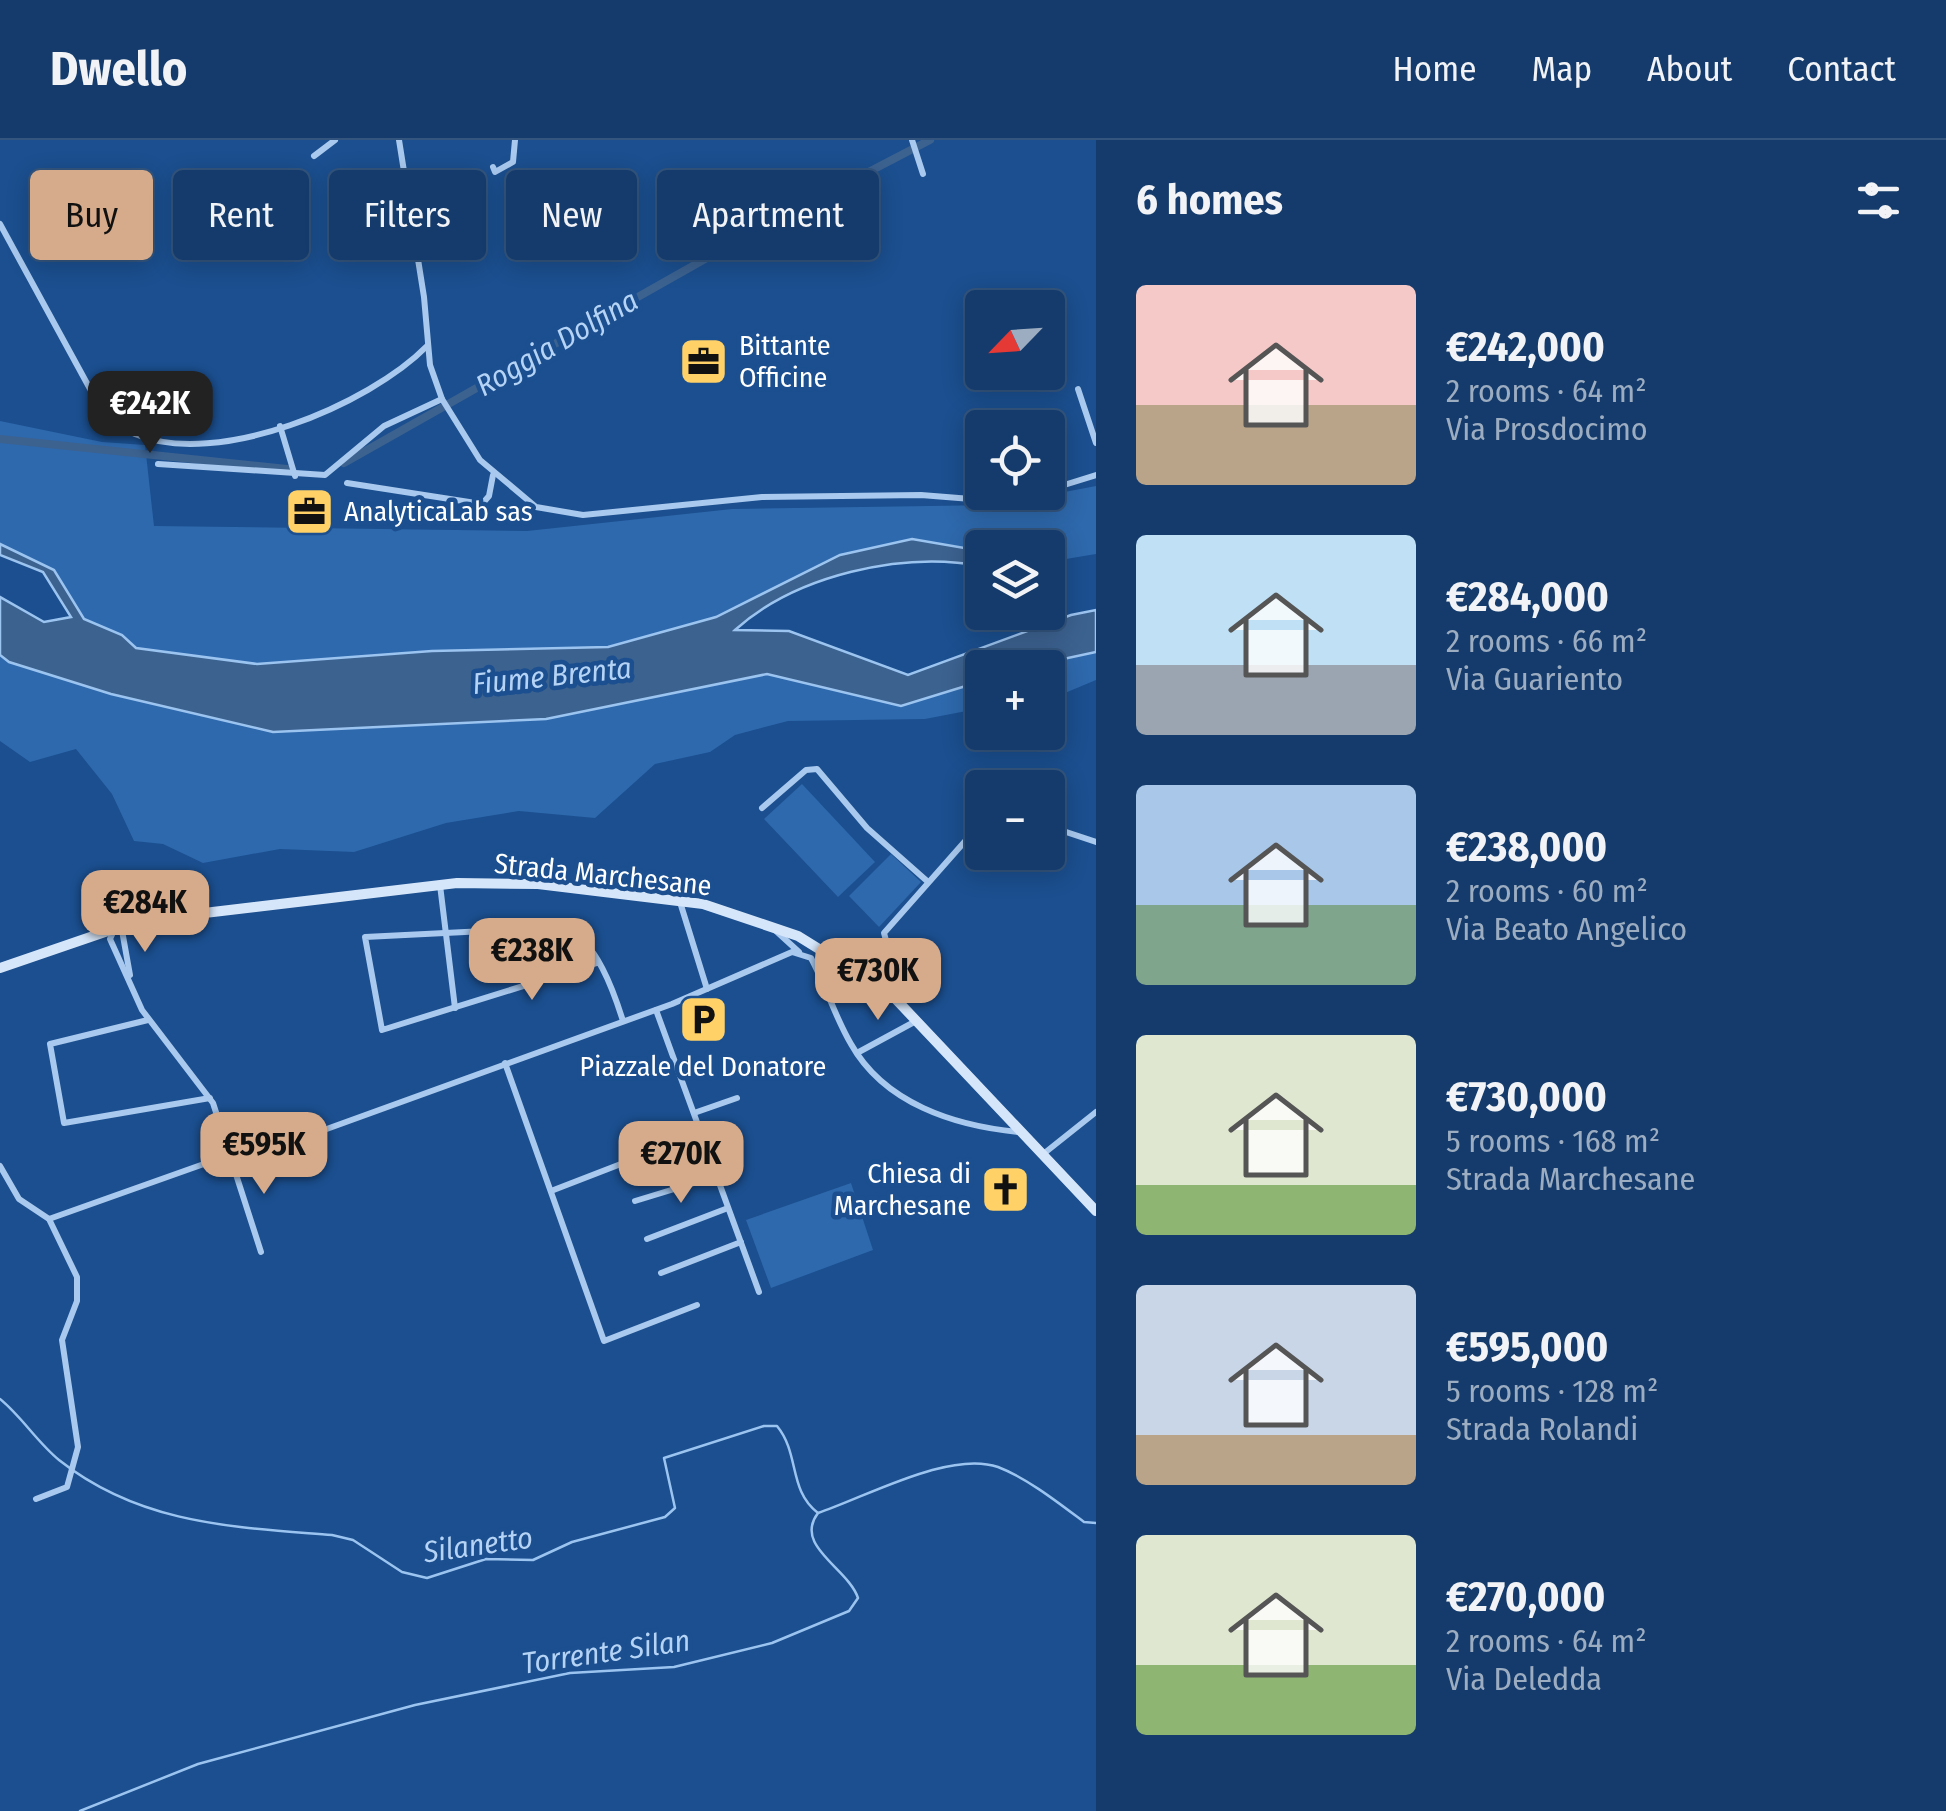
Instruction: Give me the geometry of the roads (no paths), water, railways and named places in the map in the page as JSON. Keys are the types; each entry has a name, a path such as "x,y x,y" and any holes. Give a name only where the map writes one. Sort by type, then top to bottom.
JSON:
{"main road":[{"name":"Strada Marchesane","path":"0,968 118,926 440,884 538,884 680,901 767,924 844,960 890,993 1096,1210"}],"street":[{"path":"314,156 334,140"},
{"path":"399,140 430,359 448,412 493,474 536,507 584,515 762,497 921,495 965,498"},
{"path":"493,167 495,172 513,162 515,140"},
{"path":"912,142 924,174"},
{"path":"0,224 96,398 124,428 136,435 194,444 231,442 346,400 408,366 430,359"},
{"path":"408,366 428,345"},
{"path":"1078,389 1096,443"},
{"path":"158,464 325,475 384,426 444,401"},
{"path":"280,426 295,476"},
{"path":"347,482 482,504 489,496 493,474"},
{"path":"1065,485 1096,475"},
{"path":"762,808 806,770 817,768 867,828 927,882"},
{"path":"1065,832 1096,842"},
{"path":"890,993 895,973 884,933 965,841"},
{"path":"440,884 455,1008"},
{"path":"680,901 708,989"},
{"path":"767,924 811,958 856,1053 870,1073 908,1102 970,1122 1019,1132"},
{"path":"118,926 110,939 148,1020 210,1098 232,1154 261,1252"},
{"path":"118,926 133,991"},
{"path":"597,963 382,1030 365,936 566,927 579,934 597,963 623,1021"},
{"path":"87,937 116,952"},
{"path":"48,1219 232,1154 288,1142 656,1010 799,952"},
{"path":"656,1010 759,1292"},
{"path":"148,1020 50,1044 64,1123 210,1098"},
{"path":"856,1053 917,1021"},
{"path":"505,1063 604,1341 697,1305"},
{"path":"694,1113 737,1098"},
{"path":"1042,1155 1096,1112"},
{"path":"550,1190 701,1133"},
{"path":"0,1166 18,1200 48,1219 78,1277 77,1301 62,1340 75,1407 74,1470 67,1486 36,1499"},
{"path":"636,1201 717,1176"},
{"path":"647,1239 728,1208"},
{"path":"661,1273 741,1242"}],"water":[{"name":"Fiume Brenta","path":"912,539 965,548 965,564 918,562 851,572 788,595 735,630 789,631 908,675 965,654 965,686 901,706 767,674 546,719 273,732 111,694 9,662 0,655 0,597 44,622 71,617 43,572 0,555 0,544 54,570 84,619 122,635 136,648 257,664 432,651 608,647 716,617 840,555"},
{"path":"1096,610 1096,652 1065,659 1065,650 976,650 1030,630 1065,630 1065,617"}],"waterway":[{"name":"Roggia Dolfina","path":"344,463 744,237 930,140"},
{"name":"Roggia Dolfina","path":"0,439 287,469"},
{"name":"Silanetto","path":"0,1399 59,1460 122,1498 189,1519 353,1540 402,1572 427,1578 486,1559 533,1560 572,1542 665,1517 675,1508 664,1458 764,1426 777,1426 784,1437 802,1494 818,1513"},
{"name":"Torrente Silan","path":"80,1811 198,1764 415,1705 570,1673 674,1667 772,1643 849,1611 858,1598 812,1536 818,1513 933,1470 978,1463 998,1467 1032,1484 1084,1522 1096,1523"}],"place":[{"name":"Bittante Officine","path":"704,361"},
{"name":"AnalyticaLab sas","path":"309,511"},
{"name":"Piazzale del Donatore","path":"703,1019"},
{"name":"Chiesa di Marchesane","path":"1006,1189"}]}
